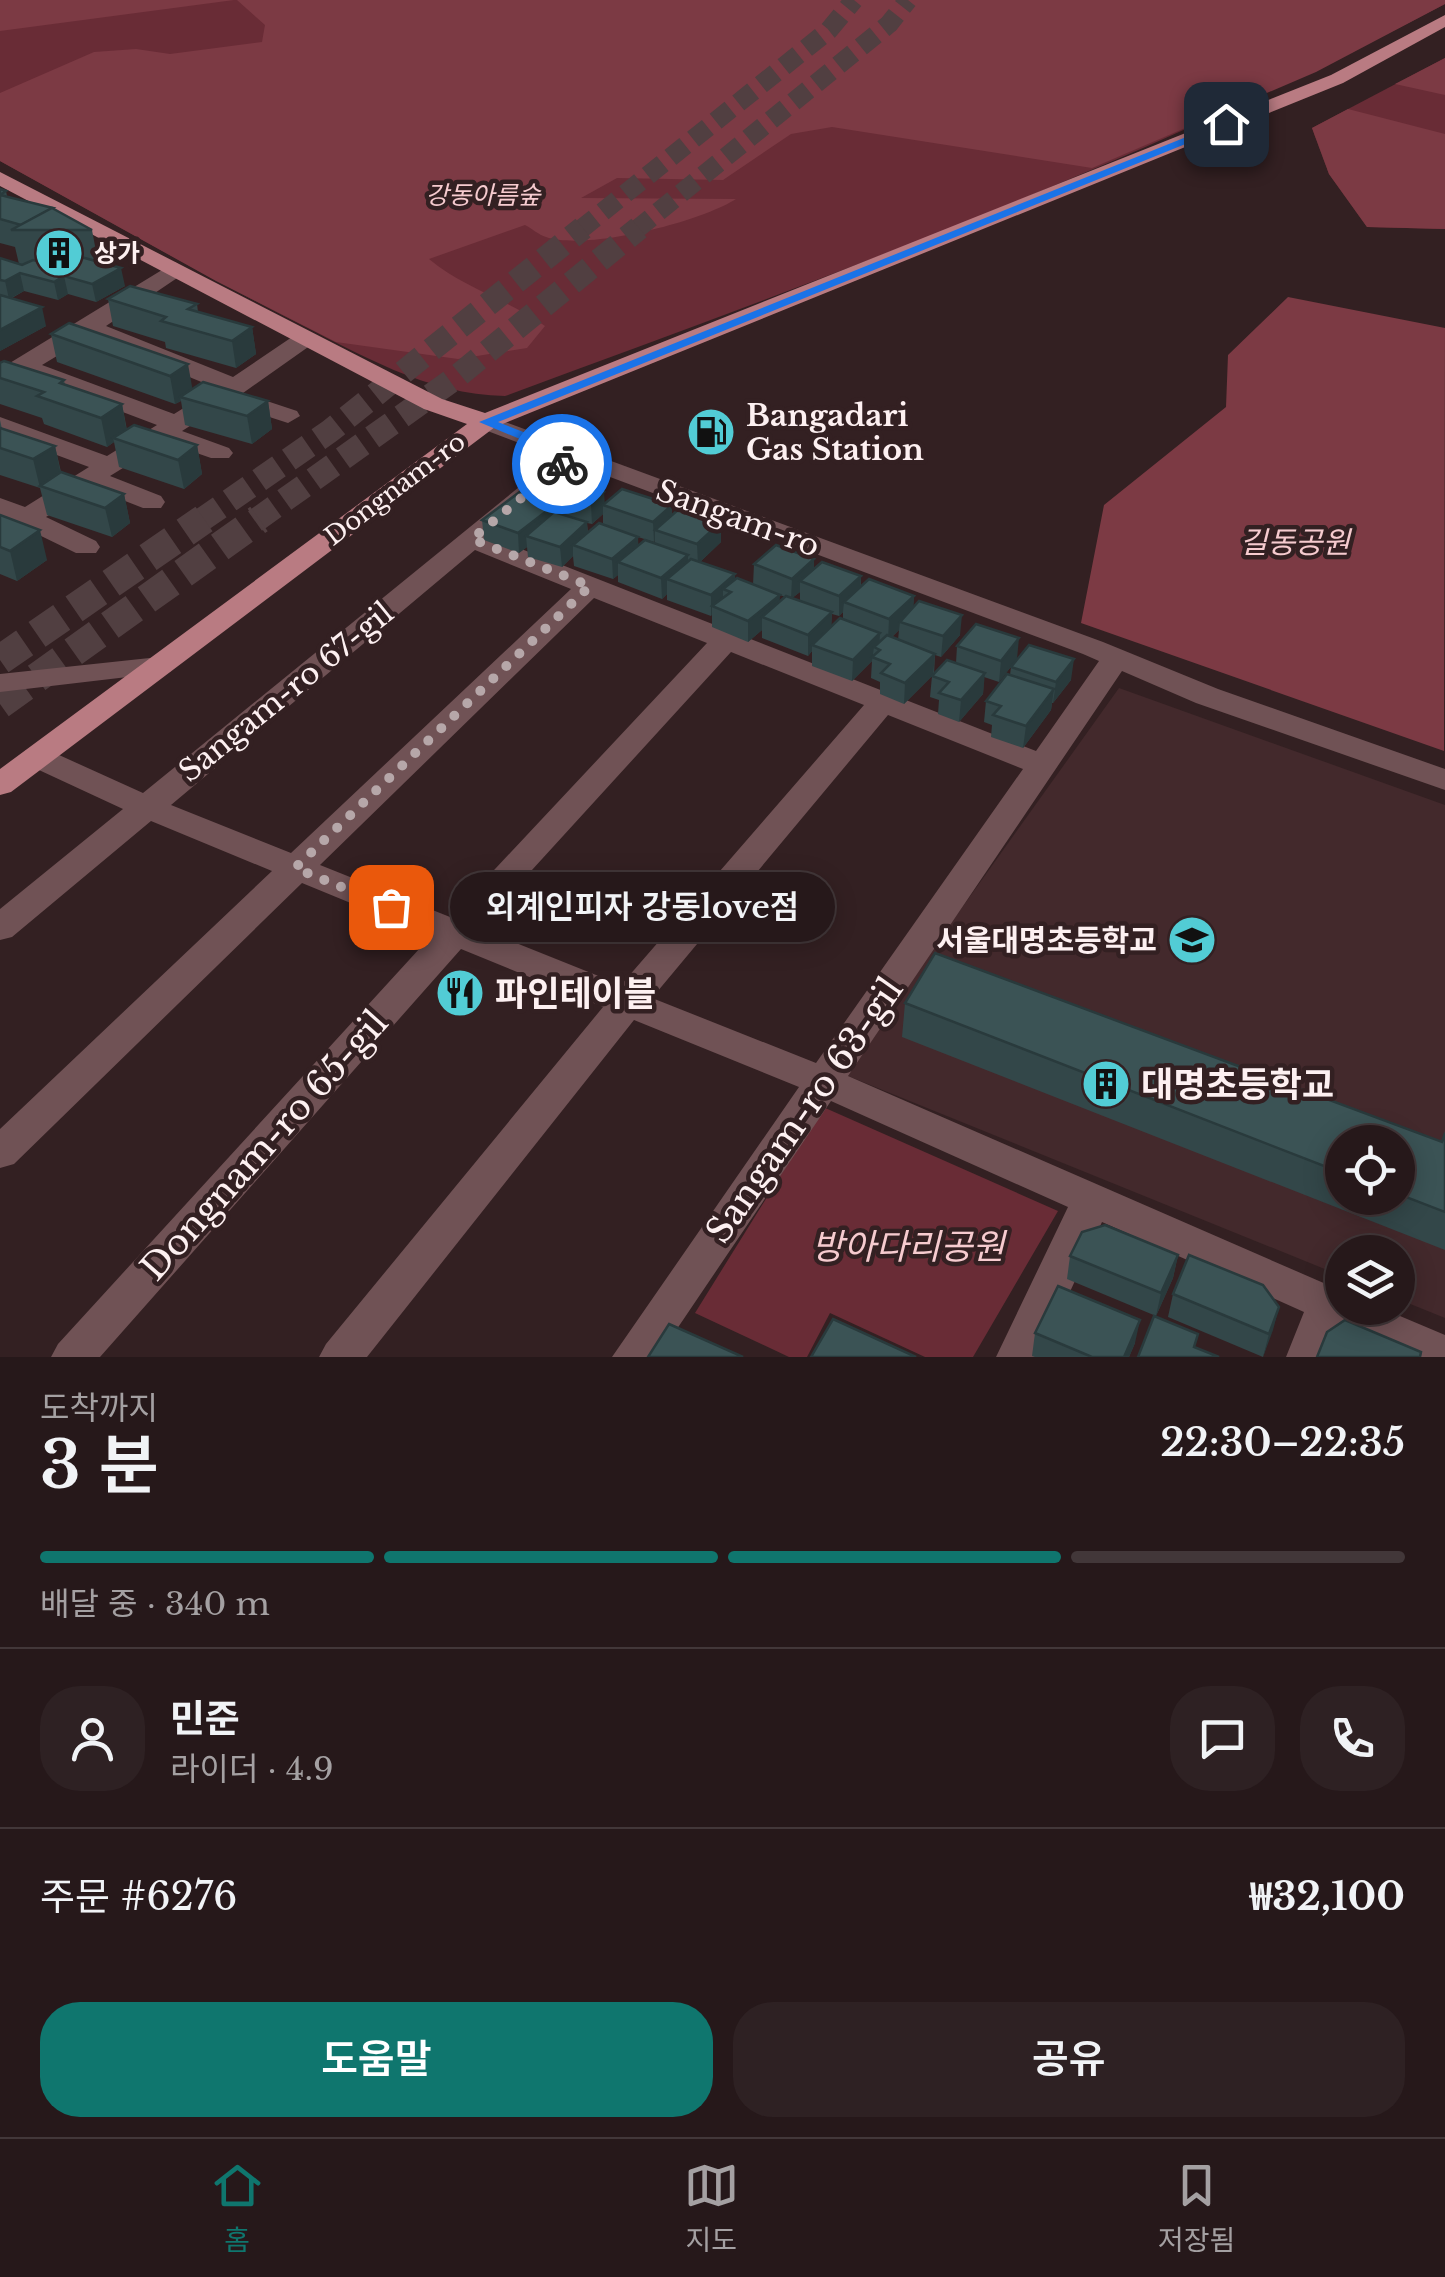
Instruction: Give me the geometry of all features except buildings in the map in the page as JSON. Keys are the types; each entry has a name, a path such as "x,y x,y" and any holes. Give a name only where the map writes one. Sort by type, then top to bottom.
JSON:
{"main road":[{"name":"Dongnam-ro","path":"0,785 486,422 1337,79 1445,20"},
{"name":"Sangam-ro","path":"0,178 432,404 486,422"}],"street":[{"path":"0,380 175,269"},
{"path":"89,327 288,416"},
{"path":"26,518 304,340"},
{"path":"24,366 220,453"},
{"name":"Sangam-ro","path":"486,422 1116,658 1207,696 1445,780"},
{"path":"0,424 152,502"},
{"name":"Sangam-ro 67-gil","path":"0,928 572,456"},
{"path":"0,506 86,547"},
{"path":"472,539 1042,765"},
{"path":"0,1152 590,586"},
{"name":"Dongnam-ro 65-gil","path":"73,1357 455,933 726,640"},
{"name":"Sangam-ro 63-gil","path":"634,1357 1116,658"},
{"path":"0,683 158,666"},
{"path":"341,1357 627,1003 882,702"},
{"path":"37,757 146,808 824,1082 1325,1305"},
{"path":"1018,1357 1092,1201"},
{"path":"1308,1357 1325,1314"},
{"path":"1373,1325 1445,1355"}],"shaded area":[{"name":"서울대명초등학교","path":"1119,688 1445,805 1445,1318 1415,1306 1415,1235 1325,1235 1325,1269 843,1074"}],"green space":[{"name":"강동아름숲","path":"0,0 1445,0 1445,4 1332,61 1100,167 744,308 505,396 448,388 367,358 217,281 0,161"},
{"path":"0,0 234,0 0,31"},
{"name":"강동아름숲","path":"237,0 1445,0 1445,4 1316,72 1092,168 832,127 791,134 723,180 617,178 581,198 736,199 697,217 615,237 564,240 543,236 525,225 429,259 545,326 527,348 458,359 336,342 216,281 0,161 0,93 94,52 136,49 170,54 262,42 265,25"},
{"path":"1445,58 1445,229 1367,227 1329,174 1312,128"},
{"path":"1445,58 1445,95 1395,84"},
{"path":"1348,109 1445,134 1445,229 1367,227 1329,174 1312,128"},
{"name":"길동공원","path":"1288,297 1445,328 1444,751 1081,623 1104,505 1226,407 1228,355"},
{"name":"방아다리공원","path":"823,1107 1058,1211 973,1357 925,1357 830,1313 807,1357 789,1357 695,1313"}],"tunnel":[{"path":"580,230 829,30 854,0"},
{"path":"636,230 889,24 908,0"},
{"path":"200,521 330,431 583,228"},
{"path":"255,521 454,379 639,228"},
{"path":"0,660 204,519"},
{"path":"0,704 259,519"}],"way so far":[{"path":"391,907 295,868 590,586 472,539 562,464"}],"place":[{"name":"상가","path":"59,253"},
{"name":"Bangadari Gas Station","path":"711,432"},
{"name":"외계인피자 강동love점","path":"391,907"},
{"name":"서울대명초등학교","path":"1192,940"},
{"name":"파인테이블","path":"460,993"},
{"name":"대명초등학교","path":"1106,1084"}],"route":[{"path":"562,464 572,456 486,422 1226,124"}]}
